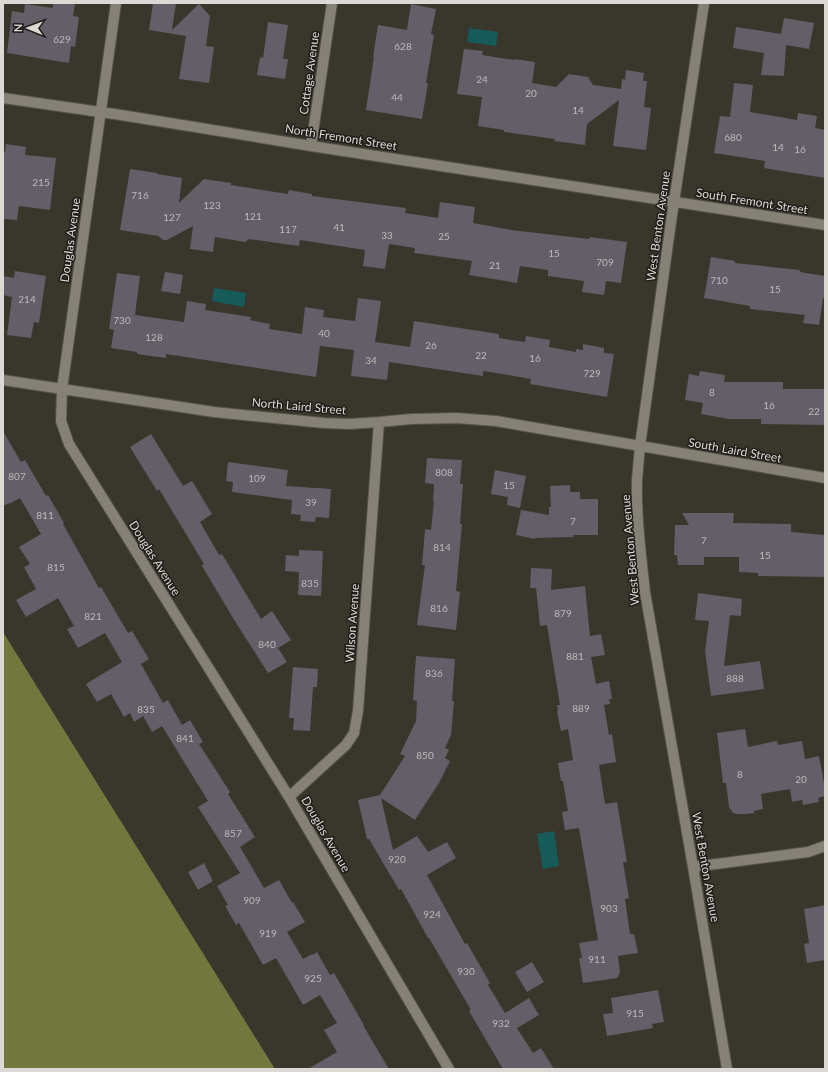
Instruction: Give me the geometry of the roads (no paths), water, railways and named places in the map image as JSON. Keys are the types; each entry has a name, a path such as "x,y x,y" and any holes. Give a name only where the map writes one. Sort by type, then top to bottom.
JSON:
{"street":[{"name":"Douglas Avenue","path":"116,3 102,112 62,389 61,421 69,444 289,797 449,1069"},
{"name":"Cottage Avenue","path":"311,146 332,3"},
{"name":"West Benton Avenue","path":"704,3 640,446 637,481 638,514 645,592 727,1069"},
{"name":"North Fremont Street","path":"3,98 102,112 675,202"},
{"name":"South Fremont Street","path":"675,202 825,225"},
{"name":"North Laird Street","path":"3,380 115,398 324,423 350,424 410,419 456,418 496,421 640,446"},
{"name":"Wilson Avenue","path":"289,797 346,745 354,733 358,711 379,422"},
{"name":"South Laird Street","path":"640,446 825,478"},
{"path":"693,867 808,852 825,846"}],"water":[{"path":"469,28 498,32 496,46 467,42"},
{"path":"214,288 246,293 244,307 212,301"},
{"path":"554,831 559,866 543,869 537,834"}]}
